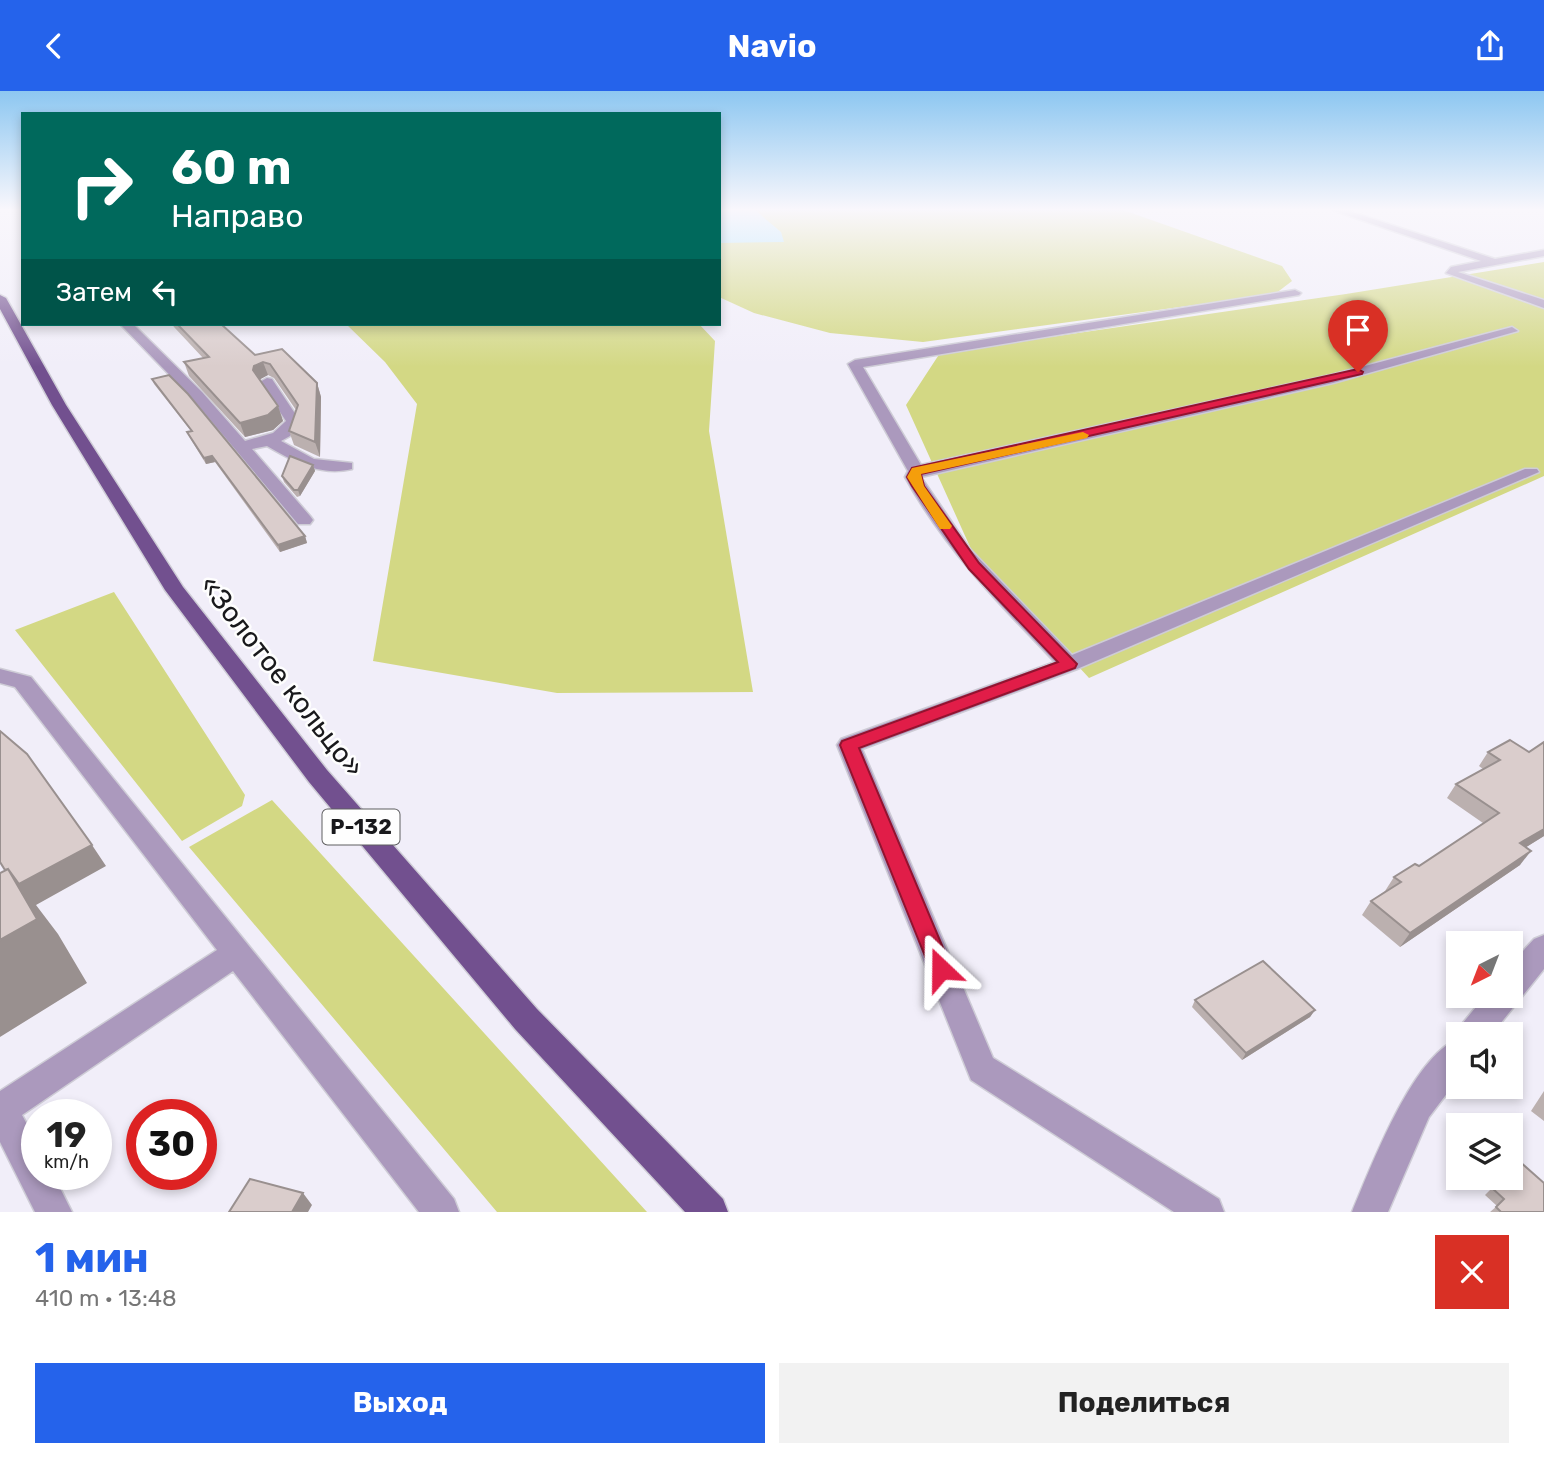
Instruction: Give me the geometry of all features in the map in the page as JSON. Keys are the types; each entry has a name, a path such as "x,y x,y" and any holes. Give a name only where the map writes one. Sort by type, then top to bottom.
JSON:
{"main road":[{"name":"«Золотое кольцо»","path":"0,300 59,405 175,590 318,776 526,1019 710,1212"}],"street":[{"path":"1486,262 1455,269 1451,273 1544,304"},
{"path":"916,471 855,364 1295,293"},
{"path":"128,326 197,395 304,520"},
{"path":"916,471 1333,379 1512,331"},
{"path":"241,447 289,431 293,421 267,382"},
{"path":"268,440 310,464 346,466"},
{"path":"916,471 913,477 918,486 974,566 1069,664"},
{"path":"1206,1212 982,1069 849,745 1069,664 1531,472"},
{"path":"0,676 23,682 441,1212"},
{"path":"1523,972 1544,948"},
{"path":"54,1212 1,1110 236,953"},
{"path":"1483,1022 1494,1008"},
{"path":"1370,1212 1417,1105 1446,1069"}],"green space":[{"path":"721,262 1272,262 1282,266 1292,281 1275,294 923,342 830,333 754,313 721,298"},
{"path":"1544,262 1544,476 1089,678 971,549 906,405 940,353"},
{"path":"348,326 701,326 715,341 709,431 753,692 557,693 373,661 417,404 385,362"},
{"path":"114,592 245,795 242,806 182,841 15,630"},
{"path":"272,800 647,1212 497,1212 189,847"}],"building":[{"path":"179,326 223,326 255,355 282,349 317,383 315,442 289,431 298,405 270,364 263,362 254,366 253,370 278,406 268,415 240,423 184,362 209,357"},
{"path":"169,375 188,394 305,536 278,545 212,456 204,458 187,432 192,431 152,379"},
{"path":"290,456 313,465 298,490 294,490 282,476"},
{"path":"0,731 27,754 92,845 19,884 0,862"},
{"path":"1510,740 1529,752 1544,742 1544,829 1520,843 1531,851 1410,933 1371,901 1401,882 1394,877 1415,864 1419,866 1499,813 1456,784 1500,760 1488,752"},
{"path":"8,869 37,919 0,940 0,873"},
{"path":"1263,961 1315,1010 1246,1053 1195,1000"},
{"path":"1523,1165 1544,1183 1544,1212 1501,1212 1496,1207 1504,1199 1494,1190 1523,1190"},
{"path":"250,1179 303,1193 292,1212 229,1212"}],"slow traffic":[{"path":"945,526 913,477 916,471 1083,435"}],"route":[{"path":"941,969 849,745 1069,664 974,566 918,486 913,477 916,471 1358,372"}]}
